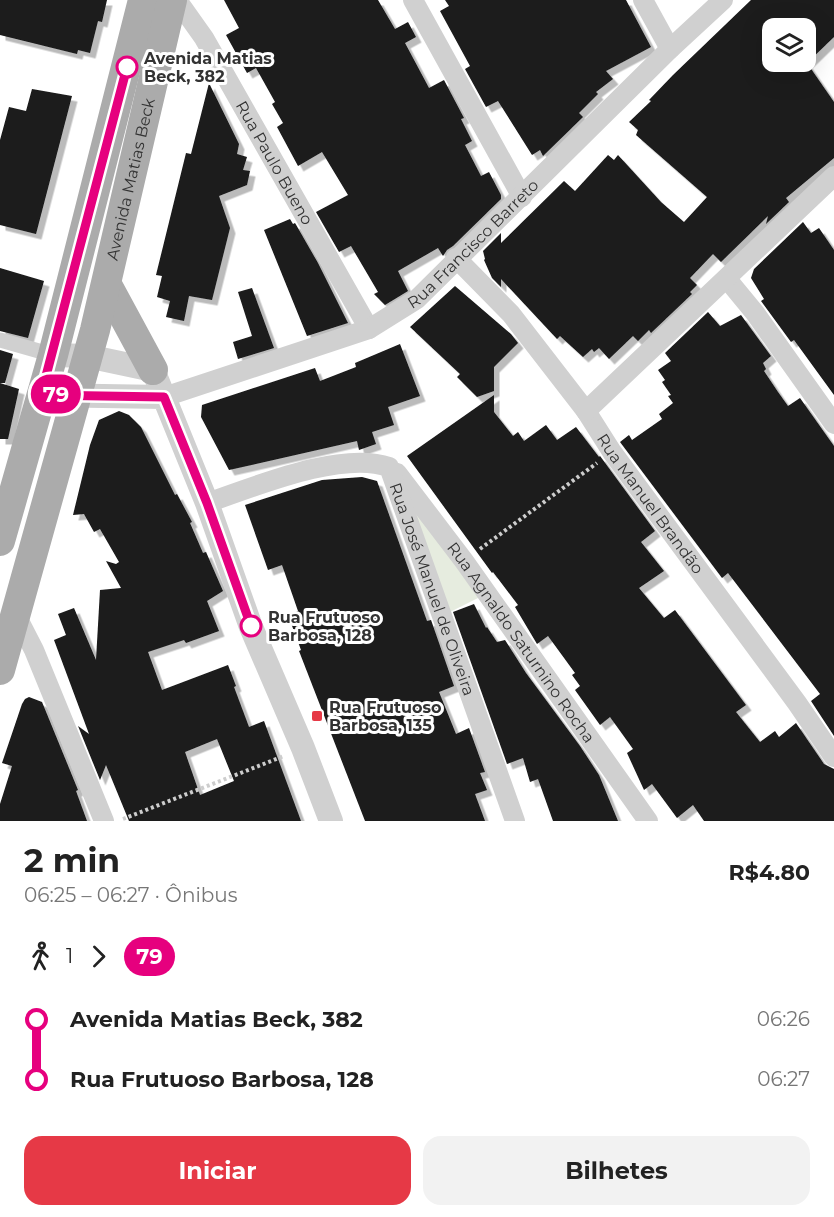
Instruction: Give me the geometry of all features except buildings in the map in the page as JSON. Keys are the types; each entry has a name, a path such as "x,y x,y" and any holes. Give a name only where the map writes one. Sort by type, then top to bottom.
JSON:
{"main road":[{"name":"Avenida Matias Beck","path":"0,541 53,354 143,0"},
{"name":"Avenida Matias Beck","path":"0,670 107,285 172,0"},
{"path":"107,285 158,383"}],"street":[{"name":"Rua Paulo Bueno","path":"177,0 204,38 369,328"},
{"path":"413,0 522,197"},
{"path":"643,0 670,49"},
{"name":"Rua Francisco Barreto","path":"158,383 369,328 417,299 456,258 522,197 670,49 723,0"},
{"path":"586,411 728,279 834,176"},
{"name":"Rua Manuel Brandão","path":"456,258 511,314 586,411 612,452 834,757"},
{"path":"728,279 834,424"},
{"path":"0,340 53,354 87,356 158,383 207,503 251,627 303,748 331,821"},
{"path":"41,395 76,394 125,397 158,383"},
{"name":"Rua José Manuel de Oliveira","path":"207,503 312,470 356,462 376,463 389,467 515,821"},
{"name":"Rua Agnaldo Saturnino Rocha","path":"389,467 400,476 464,561 648,821"},
{"path":"16,615 34,650 104,821"}],"path":[{"path":"464,561 612,452"},
{"path":"117,821 303,748"}],"shaded area":[{"path":"410,502 480,597 450,612"}],"bus line":[{"name":"79","path":"127,67 41,395 164,397 207,503 251,626"}],"place":[{"name":"Avenida Matias Beck, 382","path":"127,67"},
{"name":"Rua Frutuoso Barbosa, 128","path":"251,626"},
{"name":"Rua Frutuoso Barbosa, 135","path":"317,716"}]}
